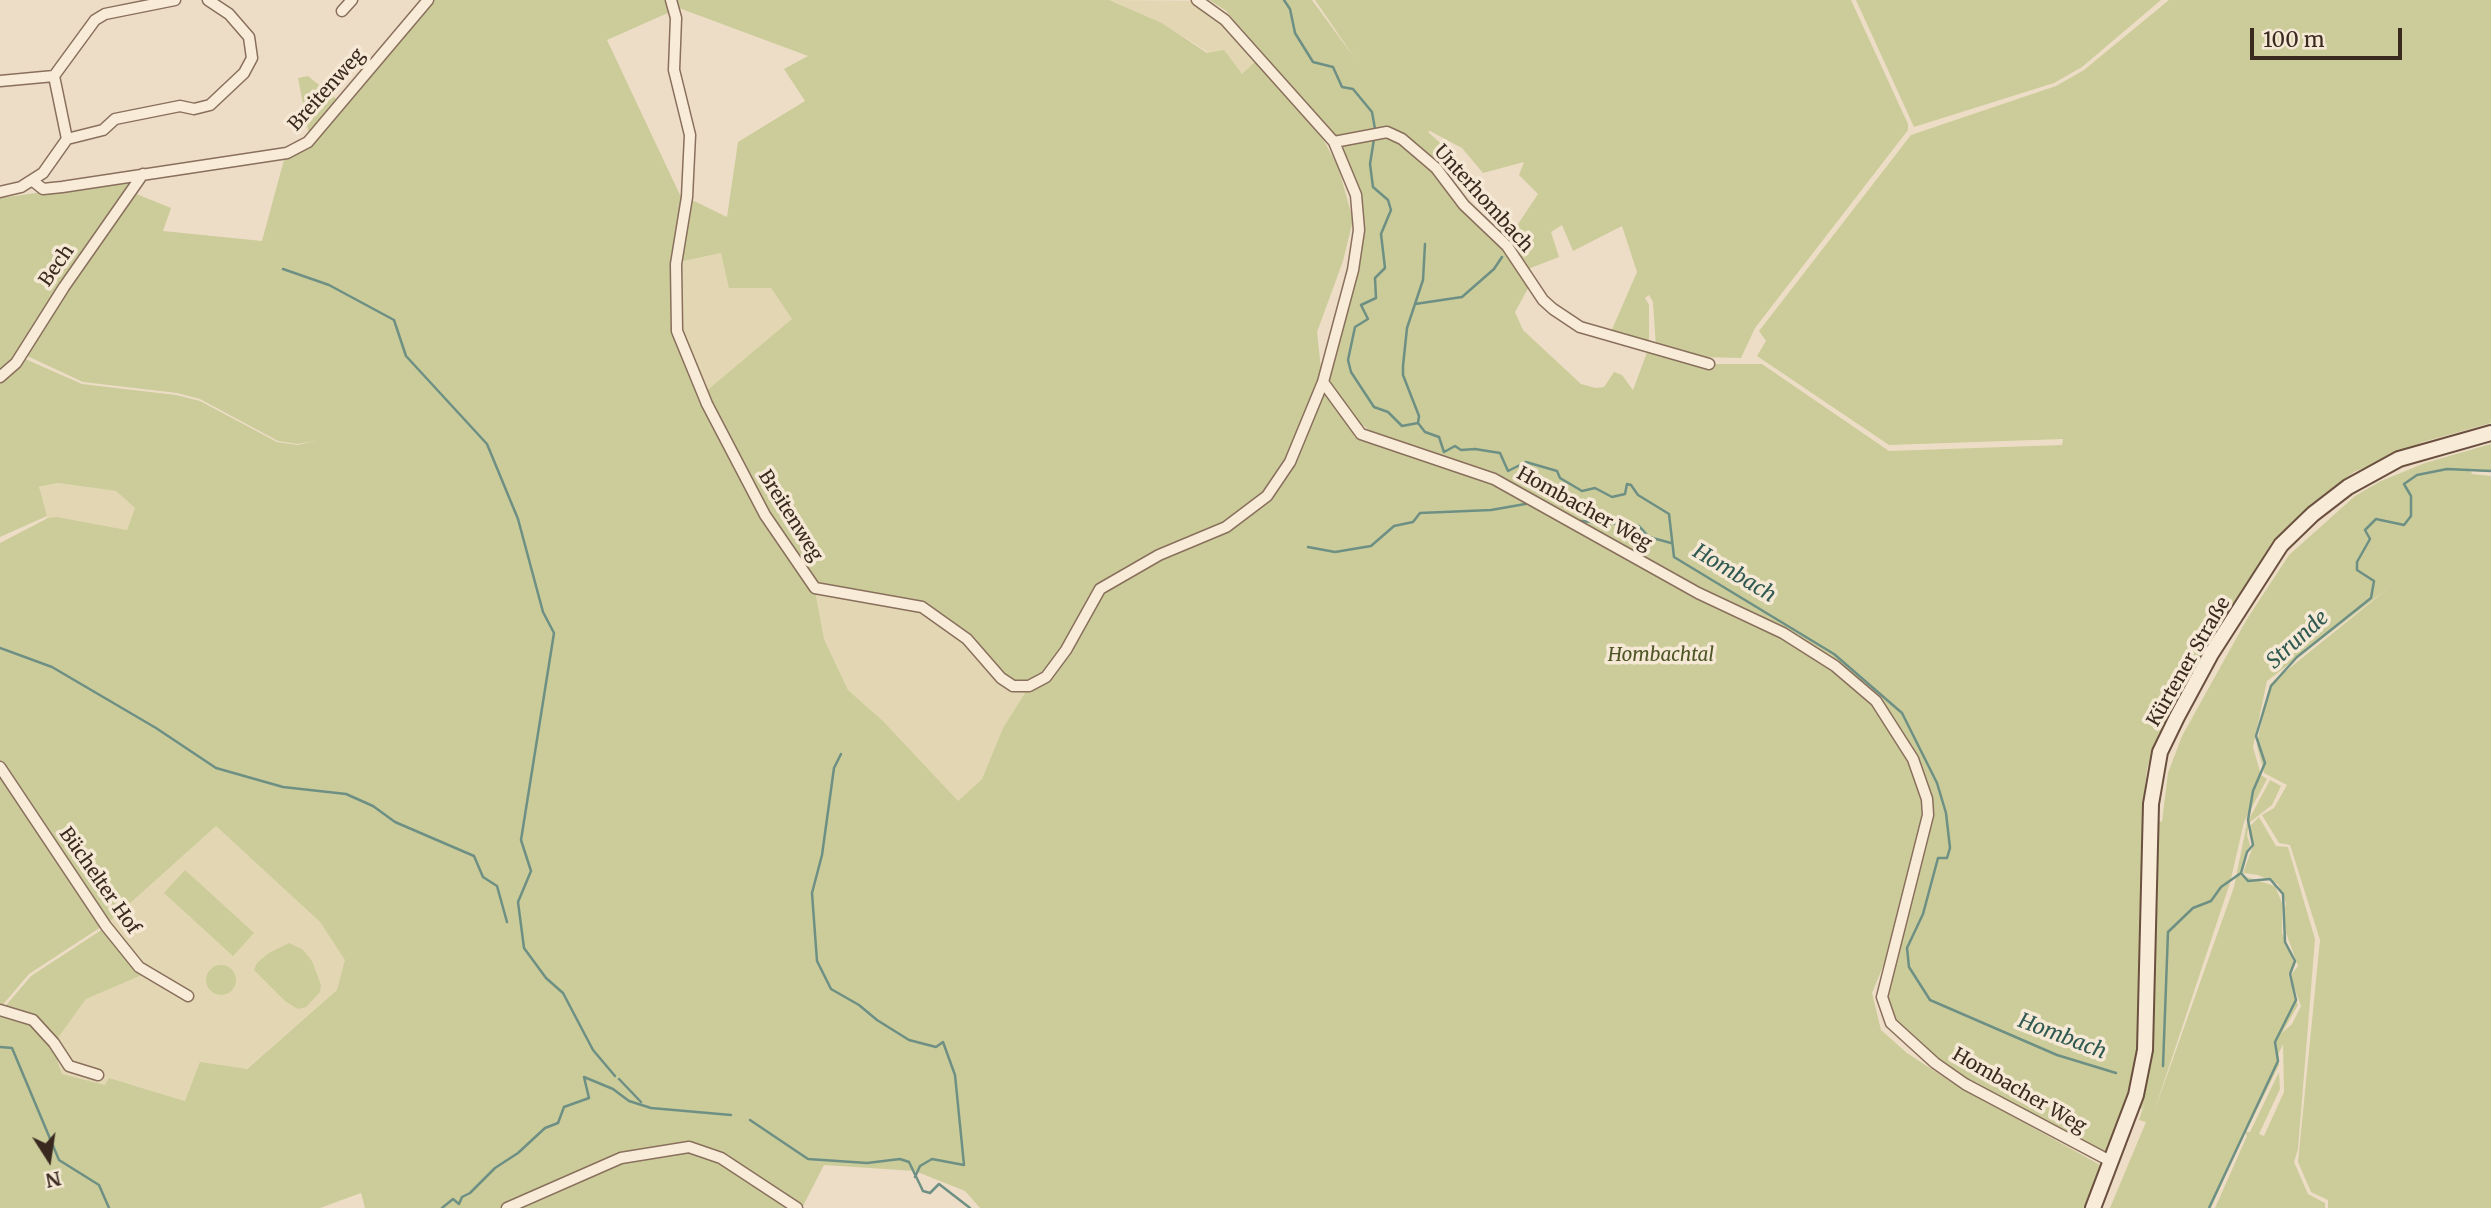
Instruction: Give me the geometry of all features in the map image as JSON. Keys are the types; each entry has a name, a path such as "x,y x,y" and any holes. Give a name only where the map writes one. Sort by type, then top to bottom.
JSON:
{"main road":[{"name":"Kürtener Straße","path":"2093,1208 2136,1095 2145,1050 2151,804 2160,752 2177,716 2211,654 2281,545 2313,514 2348,487 2399,460 2491,433"}],"street":[{"path":"67,139 54,76 95,19 105,14 175,0"},
{"path":"0,192 33,181 51,164 67,139 103,130 115,119 180,106 194,110 210,105 244,73 252,58 249,37 229,14 208,0"},
{"path":"342,12 352,0"},
{"name":"Breitenweg","path":"33,181 43,189 287,153 308,142 429,0"},
{"name":"Breitenweg","path":"671,0 676,18 674,70 690,135 687,197 677,264 677,331 707,404 765,515 815,588 922,607 967,639 1001,678 1013,686 1029,686 1046,677 1100,589 1159,555 1226,527 1268,496 1290,462 1322,382"},
{"path":"1197,0 1225,20 1334,142 1356,195 1359,230 1353,270 1322,382"},
{"path":"0,82 54,76"},
{"name":"Unterhombach","path":"1334,142 1387,132 1402,139 1436,168 1464,205 1507,246 1543,300 1553,309 1580,327 1709,364"},
{"name":"Bech","path":"0,377 16,363 64,287 143,174"},
{"name":"Hombacher Weg","path":"1322,382 1361,434 1494,479 1698,593 1783,633 1835,666 1876,701 1913,759 1927,799 1928,815 1882,997 1891,1023 1935,1063 1965,1084 2112,1162"},
{"name":"Büchelter Hof","path":"0,767 106,926 139,967 188,996"},
{"path":"0,1010 33,1020 54,1043 69,1066 98,1075"},
{"path":"507,1208 621,1158 689,1147 721,1158 797,1208"}],"shaded area":[{"path":"1109,0 1194,1 1224,21 1257,60 1243,74 1162,23"},
{"path":"721,253 771,288 793,320 704,393 679,331 679,262"},
{"path":"58,483 116,491 135,508 127,530 57,517 48,520 38,488"},
{"path":"815,591 921,609 1028,688 1003,728 982,779 958,802 883,721 848,690 824,639"},
{"path":"216,826 320,922 346,960 337,990 246,1069 185,1101 133,1085 105,1085 62,1074 55,1042 86,999 142,975 142,967 107,924"}],"green space":[{"name":"Hombachtal","path":"431,0 1109,0 1162,23 1207,53 1224,50 1242,74 1257,60 1311,118 1338,166 1353,220 1343,261 1317,332 1322,378 1287,461 1266,493 1224,524 1158,553 1099,586 1065,649 1045,676 1029,685 1014,684 1001,677 968,638 922,606 818,587 767,514 704,393 792,319 771,288 729,288 721,253 679,262 688,198 727,217 738,142 805,101 784,69 808,56 679,8 607,40 680,195 684,197 675,263 675,332 706,404 763,516 815,591 824,639 848,690 883,721 958,801 982,779 1003,728 1028,688 1048,677 1103,590 1160,558 1227,529 1269,499 1293,462 1324,384 1355,437 1463,473 1467,464 1378,437 1351,416 1337,396 1329,378 1328,363 1364,236 1360,191 1345,154 1326,125 1225,10 1209,0 1312,0 1356,60 1315,0 1851,0 1908,124 1908,130 1755,328 1741,358 1699,357 1656,348 1653,302 1649,295 1645,298 1649,305 1649,341 1644,344 1610,334 1637,272 1622,226 1573,251 1562,225 1551,232 1559,257 1528,269 1506,242 1538,194 1519,175 1524,162 1483,173 1462,148 1428,132 1454,155 1439,171 1446,177 1463,210 1510,251 1531,283 1515,312 1523,330 1581,384 1604,387 1614,372 1622,375 1633,390 1649,347 1705,367 1715,368 1711,364 1762,364 1889,451 2062,445 2063,439 1889,445 1757,356 1766,341 1759,331 1911,135 2056,86 2084,70 2169,0 2491,0 2491,423 2423,442 2354,472 2312,503 2272,542 2159,733 2147,769 2142,815 2162,822 2168,773 2182,736 2247,619 2289,555 2355,496 2381,481 2425,463 2491,444 2491,472 2471,471 2472,474 2491,476 2491,1208 2328,1208 2328,1200 2311,1192 2298,1162 2320,940 2290,845 2279,843 2262,815 2274,808 2287,785 2264,773 2257,746 2259,733 2270,684 2391,586 2267,681 2253,747 2261,775 2267,779 2244,822 2230,883 2154,1112 2234,887 2247,823 2270,780 2281,786 2272,805 2249,823 2247,835 2250,845 2240,875 2275,886 2282,903 2282,933 2295,965 2288,974 2298,1005 2282,1033 2292,1024 2301,1006 2290,976 2298,966 2286,933 2283,916 2286,903 2278,884 2258,875 2243,873 2253,846 2249,834 2251,825 2259,817 2276,846 2288,847 2315,939 2298,1149 2294,1162 2308,1194 2325,1203 2325,1208 2215,1208 2247,1136 2245,1132 2211,1208 2110,1208 2146,1122 2139,1120 2145,1102 2142,1109 2124,1107 2108,1151 2105,1152 2030,1116 1960,1076 1908,1035 1887,1009 1886,995 1897,953 1888,954 1872,993 1881,1030 1907,1053 1951,1082 2102,1166 2084,1208 980,1208 965,1191 915,1171 824,1165 802,1208 724,1157 688,1145 620,1156 500,1208 365,1208 361,1193 320,1208 0,1208 0,1012 32,1021 52,1044 62,1074 105,1085 109,1078 185,1101 200,1062 247,1069 337,990 345,960 320,922 216,826 107,924 0,762 0,543 48,518 57,517 127,530 135,508 116,491 58,483 39,487 47,516 0,537 0,381 23,358 82,384 176,395 200,401 277,442 298,445 315,441 298,444 278,441 200,399 177,393 83,382 25,355 65,286 134,193 171,208 163,231 262,241 285,156 310,145","holes":["2283,1044 2284,1092 2264,1136 2259,1134 2280,1089 2279,1072 2250,1132 2246,1132 2279,1065 2278,1055"]},
{"path":"1856,0 2161,0 2082,67 2054,83 1914,127"},
{"path":"308,76 339,101 309,135 298,78"},
{"path":"137,179 23,350 0,374 0,198"},
{"path":"0,770 104,925 29,974 0,1008"},
{"path":"185,870 254,933 233,956 164,893"},
{"path":"106,927 142,975 86,999 55,1042 33,1019 2,1010 31,976"},
{"path":"289,943 302,949 312,961 321,985 320,992 306,1007 298,1009 285,1001 254,970 257,963 269,953"},
{"path":"221,965 232,969 236,980 232,991 221,995 210,991 206,980 210,969"},
{"path":"688,1149 720,1160 792,1208 517,1208 621,1161"}],"waterway":[{"name":"Hombach","path":"1284,0 1290,9 1295,33 1313,62 1333,67 1342,87 1353,89 1372,112 1375,129"},
{"name":"Hombach","path":"1374,139 1370,164 1373,187 1388,200 1391,210 1381,234 1385,268 1375,278 1376,298 1361,305 1368,319 1355,327 1348,360 1351,372 1374,407 1388,412 1402,426 1418,423 1425,432 1439,437 1444,452 1455,446 1461,450 1500,453 1508,471 1526,462 1557,471 1560,478 1582,491 1595,488 1612,497 1625,494 1627,484 1631,485 1638,495 1669,514 1674,557 1834,654 1902,713 1937,783 1946,813 1950,848 1947,858 1938,858 1923,914 1907,948 1909,967 1930,1000 2057,1055 2116,1073"},
{"path":"1418,423 1419,416 1403,375 1403,366 1407,328 1423,280 1425,244"},
{"path":"1415,304 1462,297 1494,269 1502,257"},
{"path":"283,269 329,285 394,320 406,356 487,444 518,519 543,612 554,633 521,840 531,871 518,902 524,948 546,978 563,993 593,1050 615,1076"},
{"name":"Strunde","path":"2209,1208 2278,1061 2275,1042 2296,1000 2290,974 2295,961 2285,942 2283,894 2270,879 2248,881 2241,873 2247,852 2253,845 2248,820 2253,791 2265,763 2256,736 2271,686 2297,657 2371,598 2374,581 2357,570 2357,562 2370,539 2365,530 2376,519 2404,525 2411,516 2411,496 2404,484 2417,475 2447,469 2491,471"},
{"path":"1308,547 1335,552 1371,546 1394,526 1413,522 1420,513 1491,510 1531,503"},
{"path":"1581,521 1639,526 1649,537 1671,543"},
{"path":"0,648 52,667 156,728 216,768 283,787 346,794 373,806 395,822 474,856 483,877 497,886 507,922"},
{"path":"841,754 834,768 822,855 812,893 817,961 831,989 859,1005 877,1020 909,1040 936,1047 943,1042 955,1075 964,1165 932,1159 920,1166 915,1177"},
{"name":"Hombach","path":"2163,1066 2168,932 2193,908 2211,901 2221,887 2241,873"},
{"path":"0,1047 12,1048 59,1160 99,1185 109,1208"},
{"path":"442,1208 453,1199 459,1204 462,1197 470,1193 495,1168 518,1153 545,1128 558,1123 564,1107 589,1098 584,1077 613,1089 629,1101 651,1108 731,1115"},
{"path":"619,1079 641,1102"},
{"path":"750,1120 808,1159 867,1163 900,1159 909,1162 923,1191 930,1193 939,1184 970,1208"}]}
